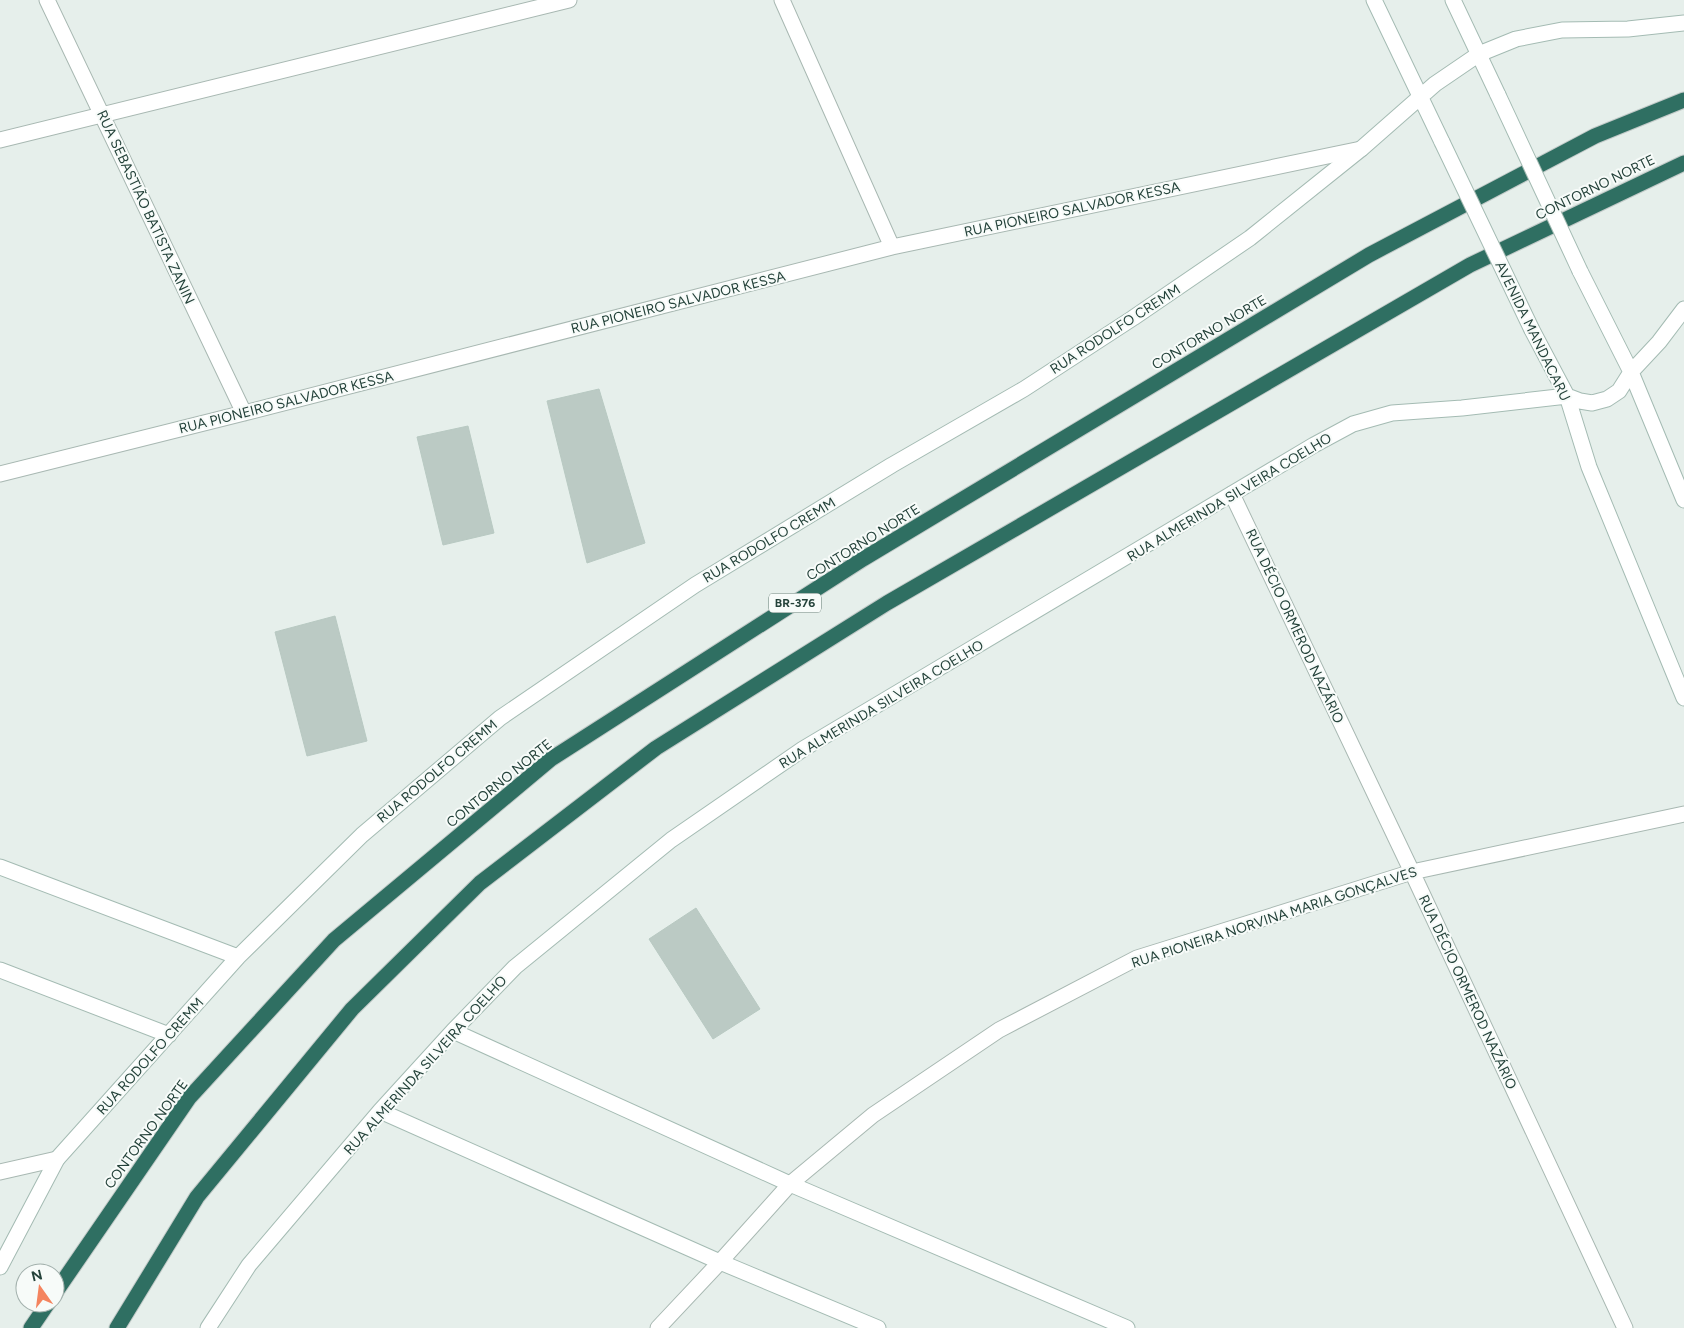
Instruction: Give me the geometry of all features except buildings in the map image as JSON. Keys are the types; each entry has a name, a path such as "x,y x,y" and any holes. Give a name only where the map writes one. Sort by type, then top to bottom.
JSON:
{"highway":[{"name":"CONTORNO NORTE","path":"65,1278 189,1098 334,940 551,759 863,559 1370,255 1595,136 1684,100"},
{"name":"CONTORNO NORTE","path":"117,1328 197,1197 352,1009 480,883 656,748 887,604 1470,265 1684,163"},
{"path":"31,1328 41,1313"}],"street":[{"name":"RUA SEBASTIÃO BATISTA ZANIN","path":"47,0 244,413"},
{"path":"0,140 569,0"},
{"path":"782,0 892,247"},
{"name":"AVENIDA MANDACARU","path":"1374,0 1532,330 1567,396 1589,468 1684,698"},
{"path":"1453,0 1580,271 1631,372 1684,500"},
{"name":"RUA RODOLFO CREMM","path":"0,1267 57,1158 238,957 362,835 500,718 695,585 892,465 1024,389 1133,318 1250,238 1361,148 1435,84 1479,54 1516,39 1562,30 1628,29 1684,23"},
{"name":"RUA PIONEIRO SALVADOR KESSA","path":"0,474 892,247 1361,148"},
{"name":"RUA ALMERINDA SILVEIRA COELHO","path":"208,1328 249,1265 380,1111 452,1031 514,967 664,846 803,749 1314,445 1353,424 1392,413 1462,408 1567,396 1592,403 1607,399 1618,391 1631,372 1659,342 1684,309"},
{"name":"RUA DÉCIO ORMEROD NAZÁRIO","path":"1232,494 1412,872 1625,1328"},
{"name":"RUA PIONEIRA NORVINA MARIA GONÇALVES","path":"658,1328 790,1184 873,1115 999,1030 1137,958 1412,872 1684,814"},
{"path":"0,867 238,957"},
{"path":"0,970 169,1035"},
{"path":"452,1031 790,1184 1127,1328"},
{"path":"380,1111 720,1262 878,1328"},
{"path":"0,1172 57,1158"}]}
